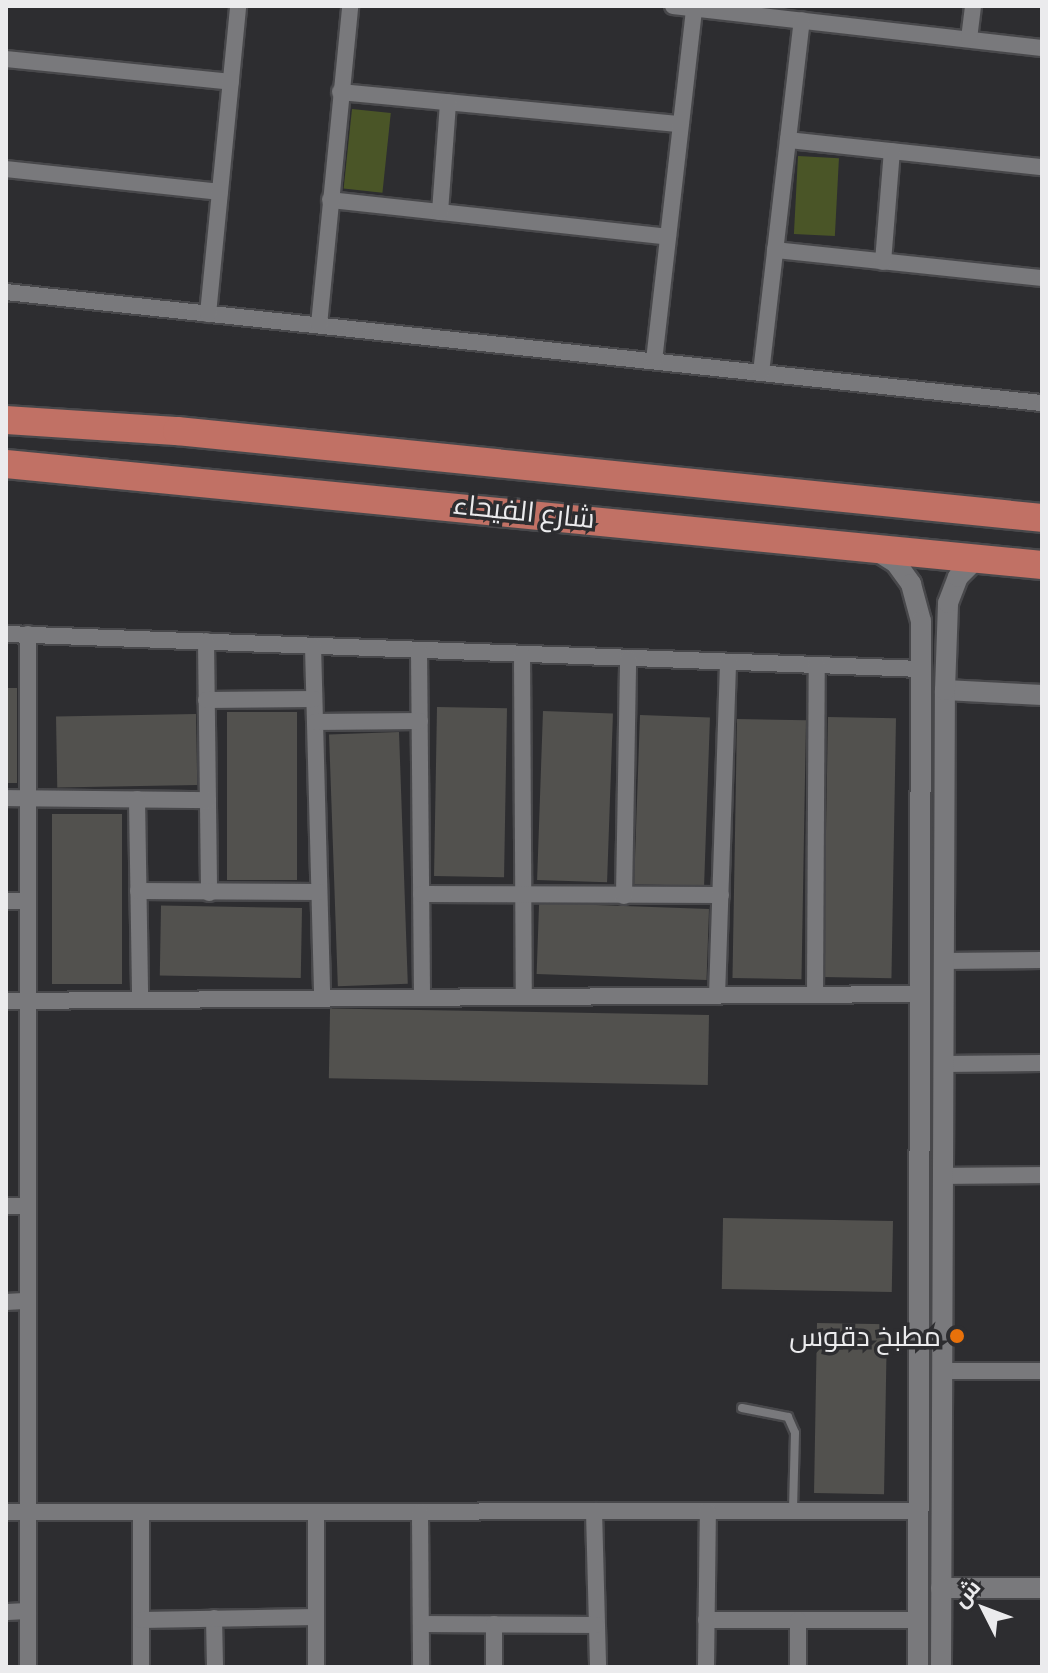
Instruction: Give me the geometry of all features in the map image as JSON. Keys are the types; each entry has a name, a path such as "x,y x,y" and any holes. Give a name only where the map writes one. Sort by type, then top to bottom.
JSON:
{"highway":[{"name":"شارع الفيحاء","path":"6,420 177,431 665,483 1042,518"},
{"name":"شارع الفيحاء","path":"6,464 661,524 1042,565"},
{"path":"661,524 665,483"}],"street":[{"path":"208,314 238,6"},
{"path":"319,325 350,6"},
{"path":"673,6 1042,48"},
{"path":"969,39 973,6"},
{"path":"654,361 694,8"},
{"path":"761,373 802,20"},
{"path":"6,59 231,82"},
{"path":"340,92 681,124"},
{"path":"440,212 448,102"},
{"path":"788,140 1042,167"},
{"path":"883,262 892,151"},
{"path":"6,169 220,192"},
{"path":"330,200 668,237"},
{"path":"775,250 1042,278"},
{"path":"6,292 1042,403"},
{"path":"862,544 896,563 917,596 921,669 918,1667"},
{"path":"941,1667 945,690 948,603 958,577 977,558"},
{"path":"6,634 921,669"},
{"path":"28,634 28,1667"},
{"path":"206,641 209,893"},
{"path":"313,646 322,998"},
{"path":"419,650 422,998"},
{"path":"522,654 524,997"},
{"path":"624,896 628,658"},
{"path":"717,996 728,662"},
{"path":"815,995 817,665"},
{"path":"945,690 1042,695"},
{"path":"206,700 314,699"},
{"path":"315,722 420,721"},
{"path":"6,798 208,800"},
{"path":"137,799 140,1000"},
{"path":"920,870 944,871"},
{"path":"138,891 319,892"},
{"path":"421,894 524,897 721,895"},
{"path":"6,901 28,901"},
{"path":"944,961 1042,960"},
{"path":"6,1001 919,994"},
{"path":"943,1064 1042,1063"},
{"path":"943,1176 1042,1175"},
{"path":"6,1206 28,1206"},
{"path":"6,1302 28,1301"},
{"path":"942,1371 1042,1371"},
{"path":"594,1511 598,1667"},
{"path":"706,1667 708,1511"},
{"path":"6,1512 918,1511"},
{"path":"141,1512 141,1667"},
{"path":"316,1512 316,1667"},
{"path":"420,1512 421,1667"},
{"path":"941,1588 1042,1588"},
{"path":"6,1612 28,1611"},
{"path":"141,1620 316,1617"},
{"path":"214,1618 215,1667"},
{"path":"706,1620 918,1620"},
{"path":"798,1620 798,1667"},
{"path":"421,1624 596,1625"},
{"path":"494,1624 494,1667"}],"lane":[{"path":"742,1408 788,1417 795,1433 793,1511"}],"green space":[{"path":"352,109 391,113 382,193 344,189"},
{"path":"798,156 839,158 835,236 794,234"}],"building":[{"path":"6,688 17,688 17,783 6,783"},
{"path":"437,707 507,708 504,877 434,876"},
{"path":"543,711 613,713 607,882 537,880"},
{"path":"227,712 297,712 297,880 227,880"},
{"path":"196,714 197,785 57,787 56,716"},
{"path":"640,715 710,717 704,886 634,884"},
{"path":"828,717 896,718 891,978 823,977"},
{"path":"737,719 806,720 801,979 732,978"},
{"path":"399,732 408,984 338,986 329,734"},
{"path":"52,814 122,814 122,984 52,984"},
{"path":"539,903 709,909 707,980 537,974"},
{"path":"161,906 302,908 301,978 160,976"},
{"path":"330,1008 709,1015 708,1085 329,1078"},
{"path":"723,1218 893,1221 892,1292 722,1289"},
{"path":"817,1323 887,1324 884,1494 814,1493"}],"place":[{"name":"مطبخ دقوس","path":"957,1336"}]}
